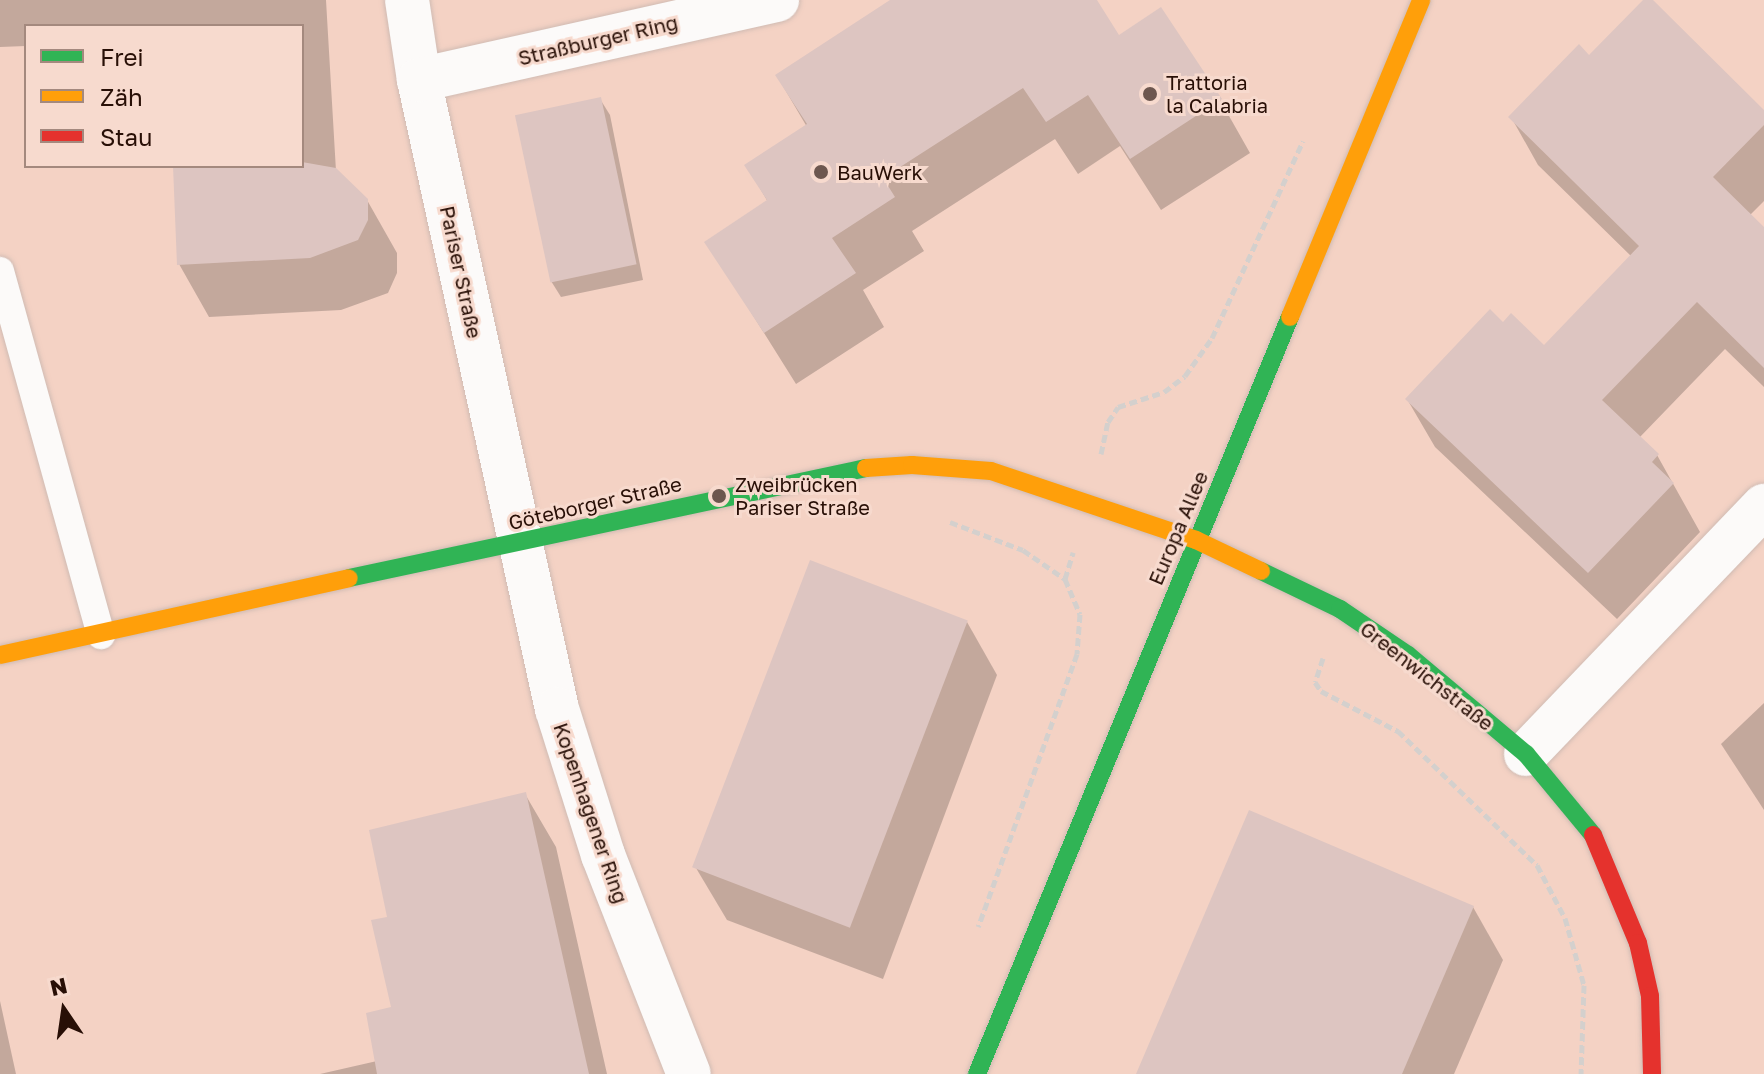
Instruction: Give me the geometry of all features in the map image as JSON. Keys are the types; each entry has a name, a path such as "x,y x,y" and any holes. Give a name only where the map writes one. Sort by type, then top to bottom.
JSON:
{"street":[{"name":"Pariser Straße","path":"407,0 419,80 520,543"},
{"name":"Straßburger Ring","path":"419,80 777,0"},
{"name":"Europa Allee","path":"977,1074 1421,0"},
{"name":"Göteborger Straße","path":"0,655 847,469 912,465 991,471 1090,501 1196,540"},
{"path":"1526,754 1764,506"},
{"name":"Greenwichstraße","path":"1196,540 1340,609 1408,655 1526,754 1588,825 1612,873 1638,943 1650,996 1652,1074"},
{"name":"Kopenhagener Ring","path":"520,543 557,709 603,855 689,1074"}],"lane":[{"path":"0,271 101,635"}],"path":[{"path":"1065,579 1090,501 1108,422 1118,407 1164,392 1185,376 1212,338 1305,137"},
{"path":"937,517 1023,550 1065,579 1080,614 1077,654 976,932"},
{"path":"1340,609 1315,682 1321,691 1398,731 1537,865 1558,905 1584,985 1581,1074"}],"shaded area":[{"path":"0,0 1764,0 1764,1074 0,1074"}],"building":[{"name":"BauWerk","path":"890,0 1097,0 1119,35 1161,7 1222,99 1130,159 1088,95 1046,122 1023,88 883,178 895,197 832,238 856,273 764,333 704,242 767,200 744,165 807,124 775,75"},
{"path":"1643,0 1653,0 1764,110 1764,125 1713,177 1764,227 1764,368 1697,302 1602,400 1659,454 1652,462 1674,483 1588,573 1405,399 1490,309 1503,322 1511,313 1544,345 1639,246 1508,117 1579,44 1589,55"},
{"path":"601,97 637,264 550,283 515,115"},
{"path":"304,162 336,168 368,199 368,220 358,240 310,258 177,265 173,168 304,168"},
{"path":"810,560 968,621 850,928 692,867"},
{"path":"526,792 589,1074 377,1074 366,1013 391,1007 371,920 387,917 369,830"},
{"path":"1249,810 1474,906 1402,1074 1136,1074"}],"traffic: fast":[{"path":"977,1074 1290,317"},
{"path":"349,578 866,468"},
{"path":"1261,571 1340,609 1408,655 1526,754 1593,835"}],"traffic: slow":[{"path":"1290,317 1421,0"},
{"path":"866,468 912,465 991,471 1196,540 1261,571"},
{"path":"0,655 349,578"}],"traffic: jam":[{"path":"1593,835 1638,943 1650,996 1652,1074"}],"place":[{"name":"Trattoria la Calabria","path":"1150,94"},
{"name":"BauWerk","path":"821,172"},
{"name":"Zweibrücken Pariser Straße","path":"719,496"}]}
